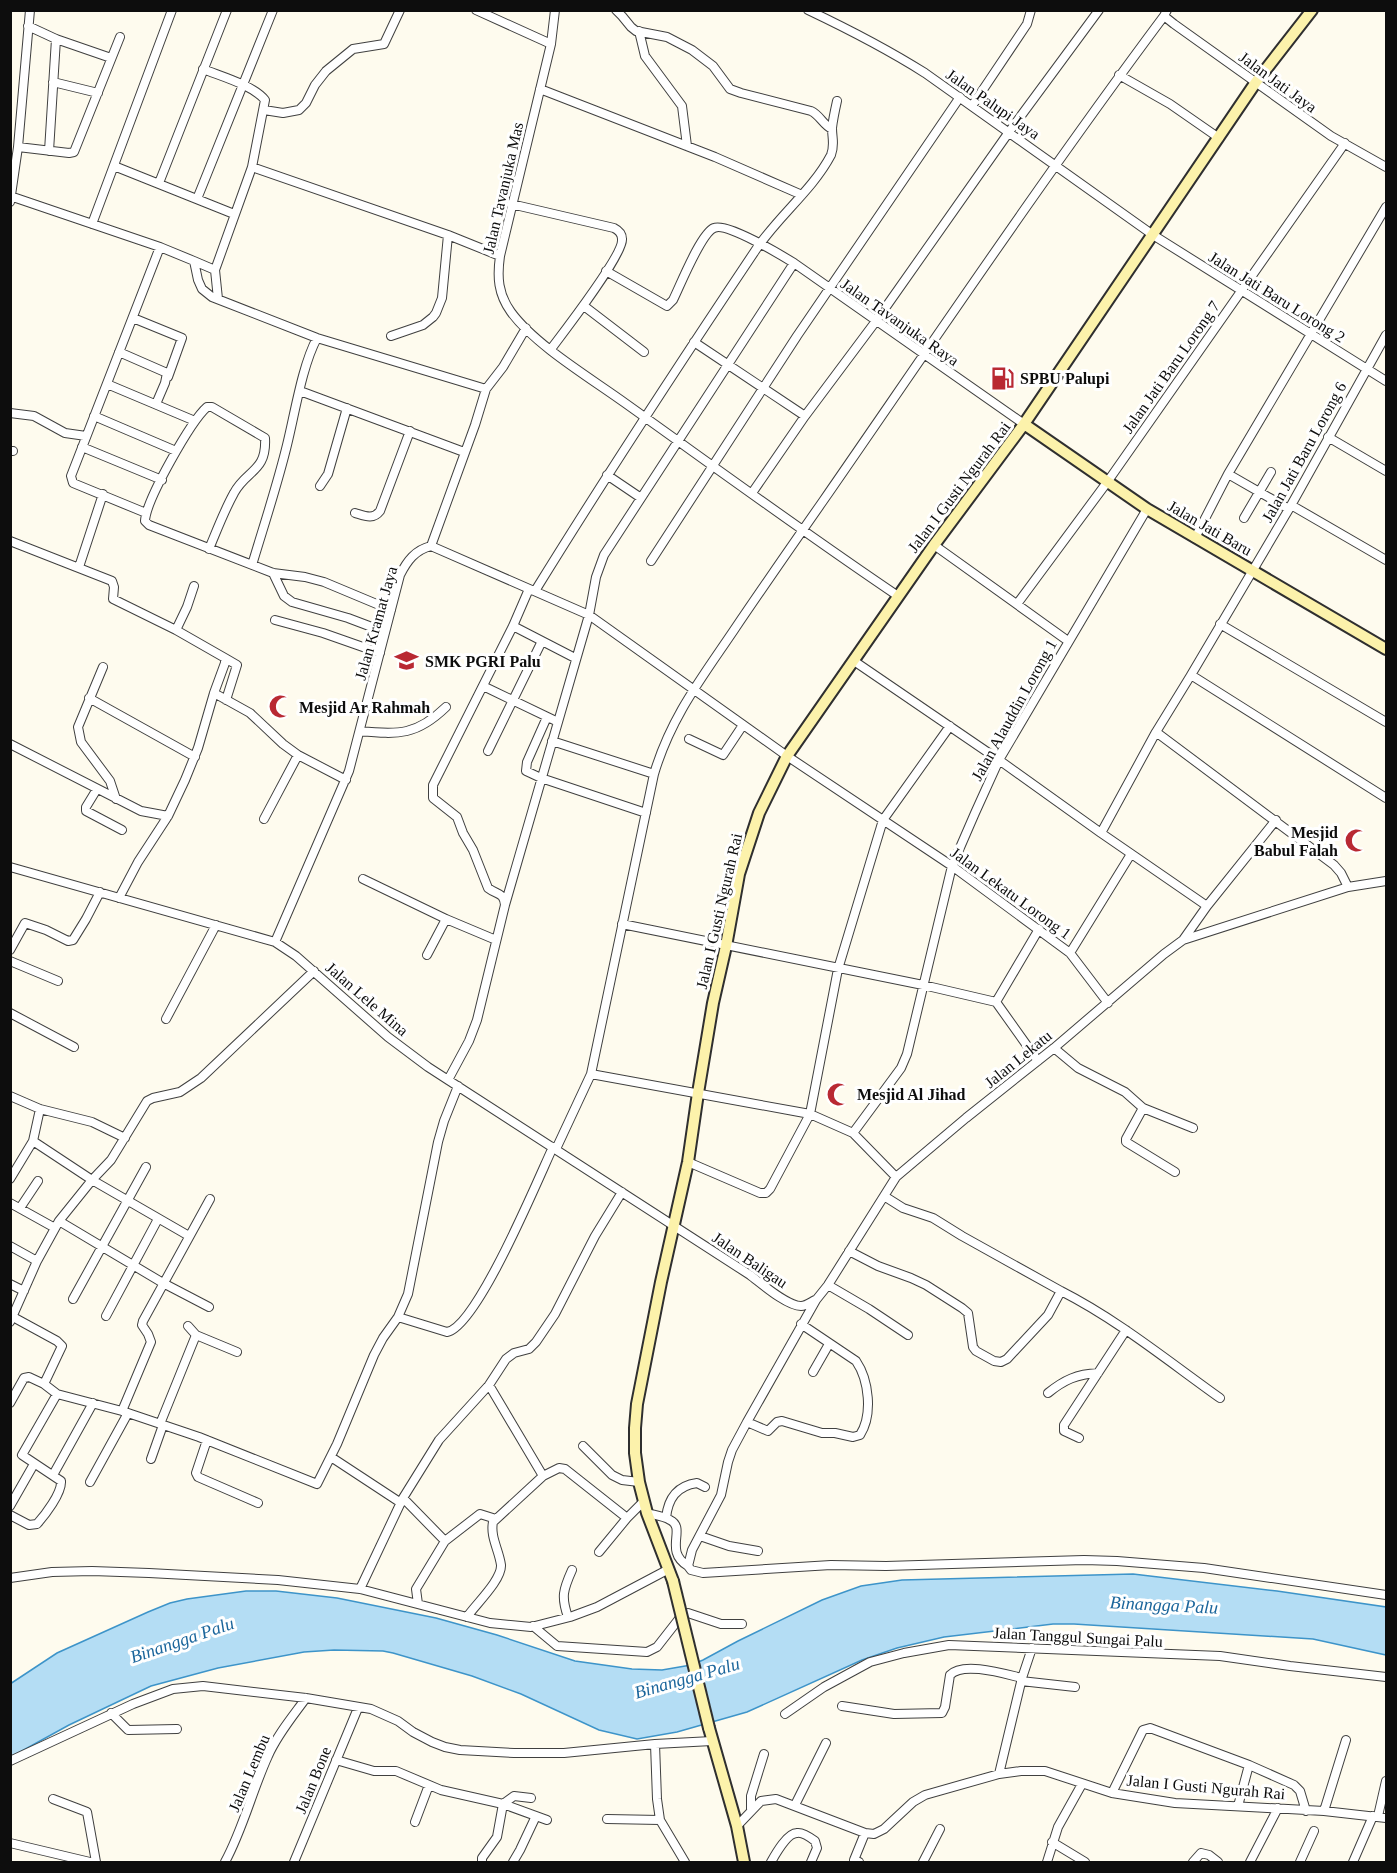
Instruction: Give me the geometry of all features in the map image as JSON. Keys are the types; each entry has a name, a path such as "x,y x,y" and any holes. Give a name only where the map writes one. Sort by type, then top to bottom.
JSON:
{"main road":[{"name":"Jalan I Gusti Ngurah Rai","path":"744,1863 737,1826 712,1741 673,1581 647,1514 639,1482 635,1436 637,1404 688,1162 713,1003 739,874 748,843 772,784 787,756 934,545 1024,424 1256,82 1312,10"},
{"name":"Jalan Jati Baru","path":"1024,424 1147,509 1386,649"}],"street":[{"path":"30,10 18,147 11,198 160,247 215,270"},
{"path":"92,224 172,10"},
{"path":"159,183 227,10"},
{"path":"197,199 273,10"},
{"path":"264,110 292,112 303,106 320,78 353,48 384,44 400,10"},
{"path":"476,10 551,44"},
{"name":"Jalan Tavanjuka Mas","path":"555,10 551,44 500,256 499,288 512,312 551,350 802,531 898,596"},
{"path":"616,10 630,27 639,32 667,37 692,50 713,66 730,89 810,111 832,129"},
{"path":"972,106 1027,24 1031,10"},
{"path":"752,493 1009,132 1099,10"},
{"name":"Jalan Palupi Jaya","path":"809,11 887,49 960,97 1153,235"},
{"path":"398,1317 447,1332 453,1331 461,1323 492,1278 591,1074 654,774 666,737 693,689 1055,166 1165,13"},
{"name":"Jalan Jati Jaya","path":"1165,13 1331,136 1386,167"},
{"path":"28,26 56,39 111,58"},
{"path":"639,32 645,56 682,106 687,146"},
{"path":"18,147 69,153 76,149 120,38"},
{"path":"49,151 56,39"},
{"path":"203,69 243,86 261,95 265,100 252,167 215,270 218,299"},
{"path":"1119,75 1170,104 1219,138"},
{"path":"53,82 98,93"},
{"path":"540,89 687,146 802,195"},
{"path":"651,561 763,387 960,97"},
{"path":"505,905 504,898 488,888 457,817 436,802 432,794 436,777 532,590 760,243 802,195 832,153 834,141 832,129 837,101"},
{"name":"Jalan Jati Baru Lorong 7","path":"1017,604 1108,480 1345,143"},
{"path":"114,166 234,214"},
{"path":"252,167 448,235 500,256"},
{"path":"512,204 618,230 622,235 623,241 606,271 584,306 551,350"},
{"path":"1195,538 1228,474 1386,207"},
{"name":"Jalan Tavanjuka Raya","path":"606,271 667,306 673,300 697,249 712,229 720,227 760,243 794,263 1024,424"},
{"path":"391,336 423,325 436,313 442,298 448,235"},
{"name":"Jalan Jati Baru Lorong 2","path":"1153,235 1386,381"},
{"path":"146,513 73,483 71,480 72,471 160,247"},
{"path":"194,261 198,280 206,294 317,338 486,388"},
{"path":"448,1080 474,1031 505,905 589,615 596,577 604,555 794,263"},
{"path":"584,306 644,352"},
{"path":"133,318 182,338 156,404"},
{"path":"431,546 475,426 486,388 503,367 526,328"},
{"name":"Jalan Jati Baru Lorong 6","path":"1101,833 1156,732 1253,571 1386,335"},
{"path":"252,565 277,486 311,350 317,338"},
{"path":"694,342 805,416"},
{"path":"119,352 165,371 168,377"},
{"path":"107,384 195,421"},
{"path":"300,391 464,452"},
{"path":"209,549 233,493 253,472 263,458 265,449 265,438 212,407 207,407 189,428 177,450 146,513 145,521 148,525 209,549 273,573 324,582 391,610"},
{"path":"320,486 328,474 347,408"},
{"path":"10,413 34,416 65,432 86,436"},
{"path":"94,416 177,450"},
{"path":"355,513 371,517 380,511 410,431"},
{"path":"1328,437 1386,471"},
{"path":"82,447 162,480"},
{"path":"1244,518 1271,472"},
{"path":"1228,474 1386,560"},
{"path":"607,475 641,498"},
{"path":"79,567 104,494"},
{"name":"Jalan Alauddin Lorong 1","path":"853,1133 901,1068 907,1054 952,866 999,760 1147,509"},
{"path":"10,541 111,581 114,587 113,599 176,630 237,665 226,700"},
{"path":"934,545 1068,640"},
{"name":"Jalan Lekatu Lorong 1","path":"431,546 589,615 787,756 952,866 1070,952 1108,1003"},
{"name":"Jalan Kramat Jaya","path":"275,942 346,780 400,575 405,564 420,548 431,546"},
{"path":"273,573 284,596 292,602 348,618 385,632"},
{"path":"176,630 187,608 194,586"},
{"path":"276,620 323,633 380,653"},
{"path":"1220,624 1386,722"},
{"path":"513,626 575,658"},
{"path":"488,751 542,641"},
{"path":"119,898 138,862 168,816 195,757 225,658"},
{"path":"854,661 1207,906"},
{"path":"102,667 78,727 81,742 110,781 116,799"},
{"path":"1191,675 1386,798"},
{"path":"483,686 558,722"},
{"path":"214,693 250,713 298,755 346,780"},
{"path":"89,698 195,757"},
{"path":"360,731 388,734 420,728 446,707"},
{"path":"547,717 525,766 526,771 646,813"},
{"path":"689,739 723,755 743,725"},
{"path":"688,1162 760,1192 766,1193 770,1189 810,1114 838,969 884,820 950,726"},
{"path":"1156,732 1334,865 1348,887"},
{"path":"552,741 654,774"},
{"path":"10,744 141,811 168,816"},
{"path":"264,819 298,755"},
{"path":"97,789 86,811 122,830"},
{"path":"1183,940 1207,906 1276,820"},
{"path":"1070,952 1131,854"},
{"name":"Jalan Lele Mina","path":"10,867 275,942 314,971 405,1051 673,1225"},
{"path":"363,879 496,940"},
{"name":"Jalan Lekatu","path":"688,1566 690,1556 721,1495 728,1462 747,1422 801,1324 896,1177 1183,940 1348,887 1386,881"},
{"path":"10,950 25,923 68,941 73,940 100,892"},
{"path":"427,955 446,919"},
{"path":"622,924 996,1002 1038,1061"},
{"path":"166,1018 216,925"},
{"path":"996,1002 1039,929"},
{"path":"10,960 58,981"},
{"path":"44,1384 62,1346 57,1341 12,1319 37,1260 57,1224 111,1160 147,1101 180,1092 201,1078 314,971"},
{"path":"10,1013 74,1047"},
{"path":"1054,1048 1078,1068 1128,1094 1143,1108 1193,1128"},
{"path":"591,1074 810,1114 853,1133 896,1177"},
{"path":"10,1403 24,1378 27,1377 44,1384 57,1394 161,1424 317,1484 331,1457 374,1354 398,1317 411,1281 438,1142 458,1086"},
{"path":"10,1096 40,1109 92,1122 125,1138"},
{"path":"1143,1108 1126,1142 1175,1172"},
{"path":"10,1179 33,1141 40,1109"},
{"path":"33,1141 92,1180 189,1236"},
{"path":"73,1299 146,1167"},
{"path":"20,1208 38,1181"},
{"path":"360,1589 402,1501 439,1440 489,1386 506,1359 532,1346 555,1314 595,1236 622,1192"},
{"path":"884,1196 903,1208 933,1218 1060,1291 1087,1304 1220,1398"},
{"path":"90,1482 125,1412 151,1342 142,1325 210,1199"},
{"path":"10,1203 102,1247 209,1307"},
{"path":"106,1316 158,1219"},
{"name":"Jalan Baligau","path":"673,1225 788,1302 801,1306 816,1300"},
{"path":"10,1246 37,1260"},
{"path":"849,1251 878,1266 926,1285 966,1311 970,1319 974,1347 980,1354 998,1362 1007,1359 1048,1315 1060,1291"},
{"path":"10,1284 24,1291"},
{"path":"828,1285 908,1335"},
{"path":"747,1422 766,1431 770,1431 777,1422 782,1421 822,1433 853,1437 860,1435 868,1415 864,1375 856,1361 801,1324"},
{"path":"188,1326 196,1335 237,1352"},
{"path":"1079,1438 1064,1431 1064,1425 1126,1330"},
{"path":"151,1459 161,1424 196,1335"},
{"path":"813,1372 829,1344"},
{"path":"1048,1393 1076,1376 1098,1373"},
{"path":"489,1386 543,1476"},
{"path":"10,1515 28,1525 37,1524 62,1486 61,1481 22,1455 57,1394"},
{"path":"53,1475 93,1403"},
{"path":"207,1440 196,1473 198,1478 258,1503"},
{"path":"583,1446 612,1475 622,1480 639,1482"},
{"path":"331,1457 402,1501 445,1541"},
{"path":"10,1506 34,1464"},
{"path":"467,1617 498,1576 500,1570 501,1565 492,1528 493,1522 543,1476 559,1468 565,1469 627,1518"},
{"path":"666,1518 667,1504 682,1487 697,1483 705,1487"},
{"path":"599,1552 644,1501"},
{"path":"418,1604 416,1589 445,1541 480,1514 496,1519"},
{"path":"647,1514 670,1520 676,1527 676,1554 691,1570 703,1573 831,1565 1117,1561 1215,1570 1386,1595"},
{"path":"700,1536 729,1546 758,1551"},
{"path":"10,1578 52,1572 149,1573 278,1580 360,1589 501,1625 533,1626 597,1607 669,1569"},
{"path":"567,1617 563,1601 564,1588 572,1570"},
{"path":"533,1626 557,1646 646,1652 657,1647 682,1615 688,1613 720,1624 742,1624"},
{"name":"Jalan Tanggul Sungai Palu","path":"785,1714 824,1687 870,1662 948,1645 1220,1656 1386,1677"},
{"path":"999,1774 1022,1679 1032,1648"},
{"path":"842,1706 894,1714 942,1713 950,1675 959,1668 986,1670 1022,1679 1075,1687"},
{"path":"10,1761 111,1713 162,1692 192,1686 237,1689 370,1709 398,1721 432,1742 460,1750 564,1753 712,1741"},
{"name":"Jalan Lembu","path":"225,1863 241,1828 268,1755 275,1741 306,1698"},
{"name":"Jalan Bone","path":"294,1863 358,1708"},
{"path":"111,1713 128,1730 177,1729"},
{"path":"1112,1793 1146,1727 1285,1780 1300,1791 1306,1810"},
{"path":"1324,1811 1346,1740"},
{"path":"795,1805 826,1743"},
{"path":"656,1744 657,1799 660,1821 685,1863"},
{"path":"751,1809 751,1796 764,1754"},
{"path":"336,1760 374,1771 396,1771 429,1785 503,1804 547,1820"},
{"path":"1238,1806 1248,1765"},
{"name":"Jalan I Gusti Ngurah Rai","path":"865,1833 879,1832 913,1802 925,1795 999,1774 1021,1771 1045,1771 1112,1793 1175,1803 1324,1811 1379,1817"},
{"path":"1353,1863 1379,1817 1386,1781"},
{"path":"1047,1863 1058,1827 1082,1784"},
{"path":"415,1822 429,1785"},
{"path":"482,1863 482,1858 497,1837 503,1804 514,1796 531,1798"},
{"path":"737,1826 761,1801 776,1798 865,1833 855,1862"},
{"path":"53,1799 87,1812 96,1863"},
{"path":"1250,1863 1278,1808"},
{"path":"513,1863 536,1816"},
{"path":"607,1819 660,1821"},
{"path":"923,1863 940,1829"},
{"path":"1300,1863 1314,1831"},
{"path":"771,1863 776,1852 794,1833 815,1841 817,1848 811,1863"},
{"path":"1052,1842 1084,1863"},
{"path":"10,1843 69,1860 90,1863"},
{"path":"1193,1863 1201,1853 1218,1863"}],"water":[{"name":"Binangga Palu","path":"1133,1574 1386,1607 1386,1655 1313,1639 1053,1624 944,1637 897,1648 862,1660 747,1712 677,1732 637,1739 599,1730 521,1694 472,1676 393,1653 334,1650 304,1652 218,1668 151,1686 69,1725 11,1757 10,1684 57,1653 148,1612 187,1599 246,1591 276,1591 337,1598 436,1618 575,1661 632,1669 662,1670 691,1665 703,1660 822,1600 861,1586 902,1580"}],"place":[{"name":"SPBU Palupi","path":"1002,378"},
{"name":"SMK PGRI Palu","path":"407,661"},
{"name":"Mesjid Ar Rahmah","path":"281,707"},
{"name":"Mesjid Babul Falah","path":"1356,841"},
{"name":"Mesjid Al Jihad","path":"839,1094"}]}
